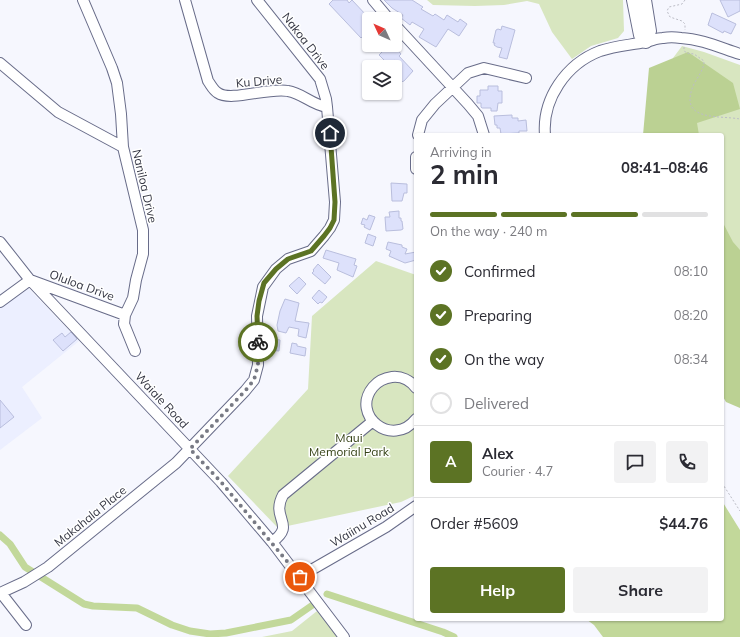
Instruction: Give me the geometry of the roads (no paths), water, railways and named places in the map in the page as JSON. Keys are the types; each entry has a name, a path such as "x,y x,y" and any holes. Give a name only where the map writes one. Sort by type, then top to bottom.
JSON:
{"main road":[{"path":"633,0 640,35 646,42 650,31 645,0"}],"street":[{"path":"83,0 117,83 123,147"},
{"name":"Ku Drive","path":"185,0 208,81 213,89 218,93 234,96 275,90 289,91 315,104 328,107"},
{"name":"Nakoa Drive","path":"190,449 254,380 258,365 257,316 264,283 276,269 288,259 311,251 330,228 334,220 335,202 328,107 320,79 257,0"},
{"path":"373,0 384,12"},
{"path":"402,32 478,116 483,133"},
{"path":"545,133 546,113 551,98 559,83 574,67 599,51 662,38 685,38 700,40 740,54"},
{"name":"Naniloa Drive","path":"0,63 58,112 123,147 143,230 144,244 133,298 125,315"},
{"path":"419,133 422,120 435,104 452,86 468,73 484,68 526,78"},
{"name":"Waiale Road","path":"0,242 30,280 221,482 300,577 344,637"},
{"path":"0,302 30,280"},
{"name":"Oluloa Drive","path":"30,280 125,315"},
{"path":"125,315 124,324 135,351"},
{"path":"414,386 407,380 396,376 386,378 376,383 370,391 367,401 368,412 373,421 381,428 391,431 402,430 414,421"},
{"path":"272,542 283,532 284,525 279,509 283,495 373,421"},
{"name":"Makahala Place","path":"1,593 24,582 66,552 176,463 190,449"},
{"name":"Waiinu Road","path":"300,577 386,527 414,507"},
{"path":"1,593 26,625"}],"waterway":[{"path":"0,535 10,544 25,567 84,604 93,606 137,608 172,625 190,631 210,634 226,633 291,620 314,604"},
{"path":"327,594 443,632 454,637"}],"park label":[{"name":"Maui Memorial Park","path":"349,444"}]}
